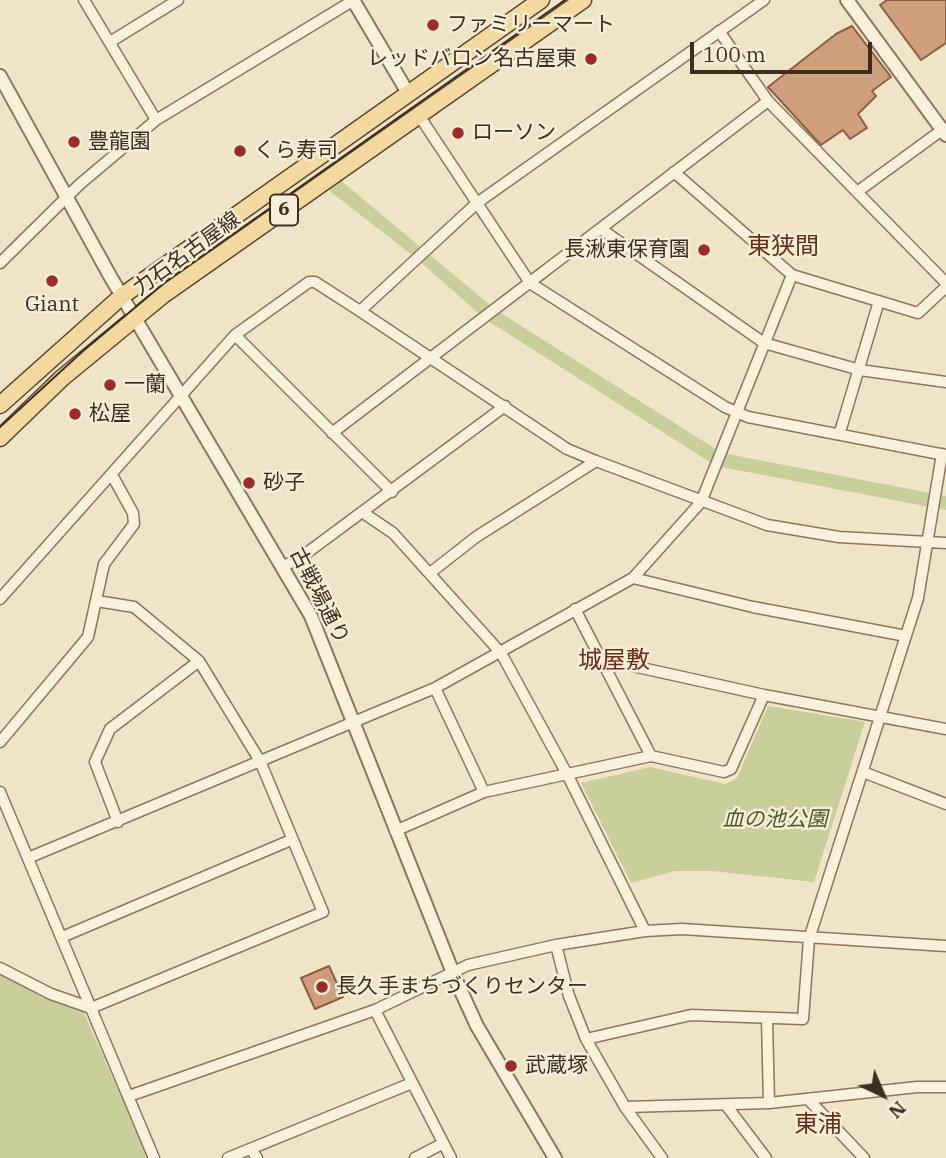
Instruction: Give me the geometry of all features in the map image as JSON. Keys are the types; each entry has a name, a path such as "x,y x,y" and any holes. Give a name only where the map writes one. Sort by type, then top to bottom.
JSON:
{"main road":[{"name":"力石名古屋線","path":"0,405 122,296 541,0"},
{"name":"力石名古屋線","path":"0,438 62,378 135,318 418,114 583,0"}],"street":[{"path":"84,0 156,121"},
{"path":"110,42 177,0"},
{"path":"2,257 156,121 354,0 408,93"},
{"path":"360,311 477,203 764,0"},
{"path":"847,0 945,131 857,192"},
{"path":"674,172 792,275 918,313 946,285 768,101 719,31"},
{"name":"古戦場通り","path":"0,76 122,296 284,566 311,616 452,971 477,1026 555,1158"},
{"path":"332,433 768,101"},
{"path":"418,114 530,283 748,417 840,432 944,454 918,598 809,939 803,1019 767,1020 691,1015 586,1039"},
{"path":"601,229 764,343 860,370 946,382"},
{"path":"28,858 435,688 633,578 701,502 792,275"},
{"path":"0,599 171,409 181,394 199,378 234,335 309,282 315,282 360,311 567,449 596,461 767,525 811,533 946,542"},
{"path":"840,432 879,301"},
{"path":"234,335 392,492"},
{"path":"284,566 300,558 392,492 505,406"},
{"path":"430,573 476,537 596,461"},
{"path":"0,742 84,645 104,564 134,524 135,518 112,475"},
{"path":"362,512 393,533 501,653 567,774 645,931"},
{"path":"633,578 753,607 906,636"},
{"path":"0,968 51,994 91,1008 323,912 291,841 260,761 199,661 134,607 97,601"},
{"path":"575,609 651,756"},
{"path":"601,659 764,695 946,729"},
{"path":"118,822 95,762 110,729 199,661"},
{"path":"435,688 484,792"},
{"path":"395,831 484,792 651,756 724,772 731,769 764,695"},
{"path":"863,772 946,804"},
{"path":"0,792 154,1158"},
{"path":"62,937 291,841"},
{"path":"129,1096 375,1010 468,965 556,945 645,931 682,929 946,946"},
{"path":"556,945 569,996 586,1039 625,1107 662,1158"},
{"path":"375,1010 451,1158"},
{"path":"767,1020 769,1103"},
{"path":"228,1158 254,1153 412,1083"},
{"path":"625,1107 769,1103 946,1087"},
{"path":"808,1099 864,1158"},
{"path":"726,1105 766,1158"},
{"path":"415,1158 442,1144"}],"green space":[{"path":"339,179 496,310 722,453 946,496 946,510 716,466 485,319 416,258 326,188"},
{"name":"血の池公園","path":"768,706 865,722 814,882 712,871 675,871 631,883 581,783 650,767 725,784 737,778"},
{"path":"0,975 83,1011 148,1158 0,1158"}],"building":[{"path":"887,0 946,0 946,43 921,60 880,5"},
{"path":"852,26 891,77 872,91 876,96 858,114 867,128 850,139 843,130 821,145 768,87 836,34"},
{"name":"長久手まちづくりセンター","path":"329,966 343,997 315,1009 301,978"}],"tram line":[{"path":"0,427 83,351 168,280 565,0"}],"place":[{"name":"ファミリーマート","path":"433,25"},
{"name":"レッドバロン名古屋東","path":"591,59"},
{"name":"ローソン","path":"458,133"},
{"name":"豊龍園","path":"74,142"},
{"name":"くら寿司","path":"240,151"},
{"name":"長湫東保育園","path":"704,250"},
{"name":"Giant","path":"52,281"},
{"name":"一蘭","path":"110,385"},
{"name":"松屋","path":"75,414"},
{"name":"砂子","path":"249,483"},
{"name":"長久手まちづくりセンター","path":"322,987"},
{"name":"武蔵塚","path":"511,1066"}],"district":[{"name":"東狭間","path":"783,247"},
{"name":"城屋敷","path":"614,661"},
{"name":"東浦","path":"818,1125"}]}
